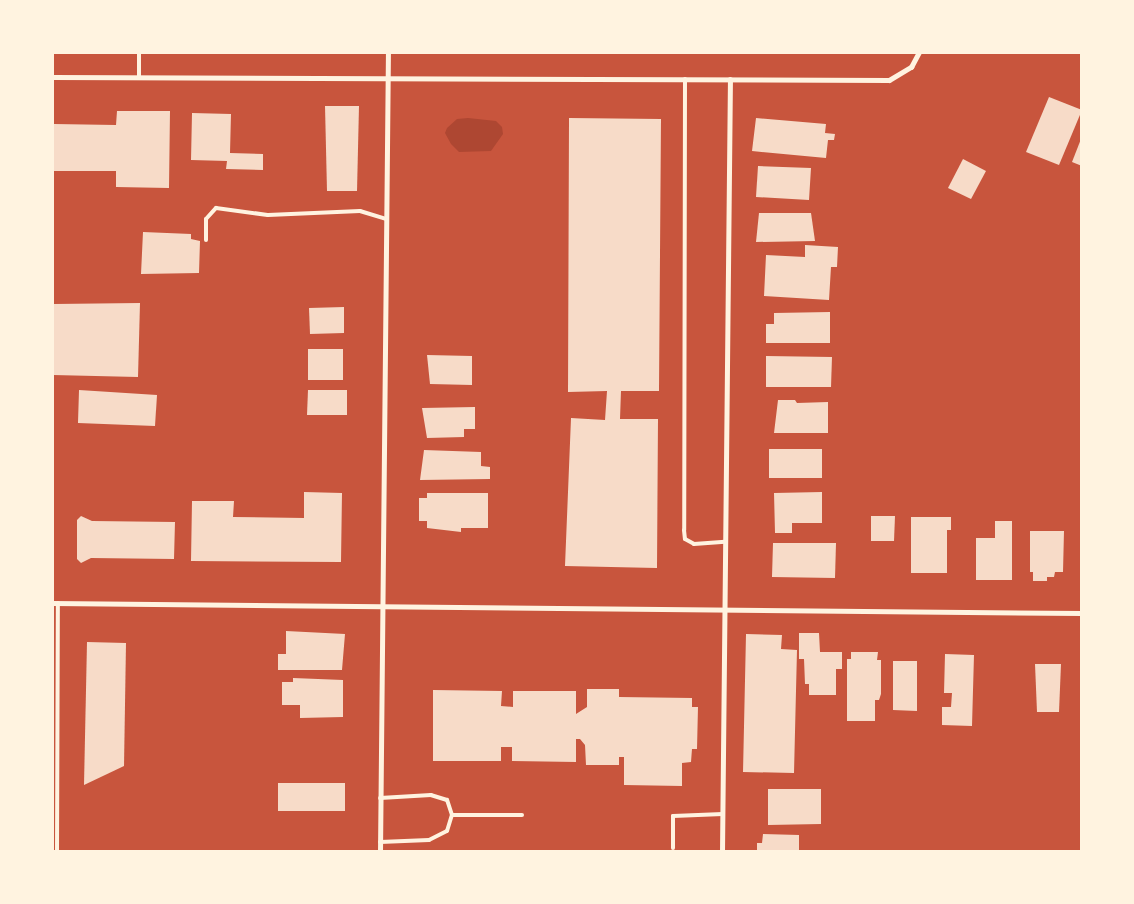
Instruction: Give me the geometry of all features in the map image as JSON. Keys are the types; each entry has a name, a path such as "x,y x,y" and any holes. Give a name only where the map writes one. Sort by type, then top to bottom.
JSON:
{"street":[{"path":"380,852 388,52"},
{"path":"52,77 889,80 911,67 919,52"},
{"path":"722,852 730,78"},
{"path":"55,602 1082,613"}],"lane":[{"path":"139,52 139,78"},
{"path":"685,79 684,530 685,539 694,544 725,542"},
{"path":"206,240 206,219 216,208 268,215 360,211 386,220"},
{"path":"55,602 56,852"},
{"path":"380,798 431,795 447,800 452,815 447,831 429,840 380,842"},
{"path":"673,848 673,816 722,814"},
{"path":"452,815 522,815"}],"shaded area":[{"path":"468,118 496,121 502,127 503,134 491,151 459,152 451,144 445,133 447,128 457,119"}],"building":[{"path":"1049,97 1082,110 1059,165 1026,152"},
{"path":"325,106 359,106 357,191 327,191"},
{"path":"117,111 170,111 169,188 116,187 116,171 54,171 54,124 116,125"},
{"path":"192,113 231,114 230,153 263,154 263,170 226,169 227,161 191,160"},
{"path":"569,118 661,119 659,391 621,391 620,419 658,419 657,568 565,566 571,418 605,420 607,391 568,392"},
{"path":"756,118 826,124 825,133 835,134 834,140 828,140 826,158 752,151"},
{"path":"1082,139 1082,166 1072,162"},
{"path":"963,159 986,171 971,199 948,188"},
{"path":"758,166 811,168 809,200 756,197"},
{"path":"759,213 811,213 815,241 756,242"},
{"path":"143,232 191,234 191,239 200,241 199,273 141,274"},
{"path":"805,245 838,247 837,267 831,267 829,300 764,296 766,255 805,257"},
{"path":"140,303 138,377 53,375 54,304"},
{"path":"344,307 344,333 310,334 309,308"},
{"path":"830,312 830,343 766,343 766,324 774,324 774,313"},
{"path":"308,349 343,349 343,380 308,380"},
{"path":"427,355 472,356 472,385 430,384"},
{"path":"766,356 832,357 831,387 766,387"},
{"path":"79,390 157,395 155,426 78,423"},
{"path":"308,390 347,390 347,415 307,415"},
{"path":"778,400 795,400 797,403 828,402 828,433 774,433"},
{"path":"475,407 475,429 464,429 464,437 427,438 422,408"},
{"path":"769,449 822,449 822,478 769,478"},
{"path":"424,450 481,452 481,466 490,467 490,479 420,480"},
{"path":"304,492 342,493 341,562 191,561 192,501 234,501 233,517 304,518"},
{"path":"822,492 822,523 792,523 792,533 775,533 774,493"},
{"path":"427,493 488,493 488,528 461,528 461,532 427,528 427,521 419,521 419,498 427,498"},
{"path":"81,516 92,521 175,522 174,559 91,558 81,563 77,559 77,520"},
{"path":"871,516 895,516 894,541 871,541"},
{"path":"911,517 951,517 951,530 947,530 947,573 911,573"},
{"path":"995,521 1012,521 1012,580 976,580 976,538 995,538"},
{"path":"1030,531 1064,531 1063,572 1055,572 1054,577 1047,577 1047,581 1033,581 1033,572 1030,572"},
{"path":"773,543 836,543 835,578 772,577"},
{"path":"286,631 345,634 342,670 278,670 278,654 286,654"},
{"path":"799,633 819,633 820,652 842,652 842,669 836,669 836,695 809,695 809,684 805,684 804,659 799,659"},
{"path":"746,634 782,635 781,649 797,650 794,773 743,772"},
{"path":"87,642 126,643 124,766 84,785"},
{"path":"851,652 878,652 877,660 881,660 881,694 879,700 875,700 875,721 847,721 847,659 851,659"},
{"path":"945,654 974,655 972,726 942,725 942,707 951,707 952,693 944,693"},
{"path":"893,661 917,661 917,711 893,710"},
{"path":"1035,664 1061,664 1059,712 1037,712"},
{"path":"293,678 343,680 343,717 300,718 300,705 282,705 282,682 293,682"},
{"path":"587,689 619,689 619,697 692,698 692,707 698,707 697,749 692,749 691,762 682,763 682,786 624,785 624,757 619,757 619,765 586,765 585,745 580,739 576,739 576,762 512,761 512,747 501,747 501,761 433,761 433,690 502,691 501,706 513,707 513,691 576,691 576,714 587,707"},
{"path":"278,783 345,783 345,811 278,811"},
{"path":"768,789 821,789 821,824 768,825"},
{"path":"763,834 799,835 799,852 757,852 757,843 762,843"}]}
